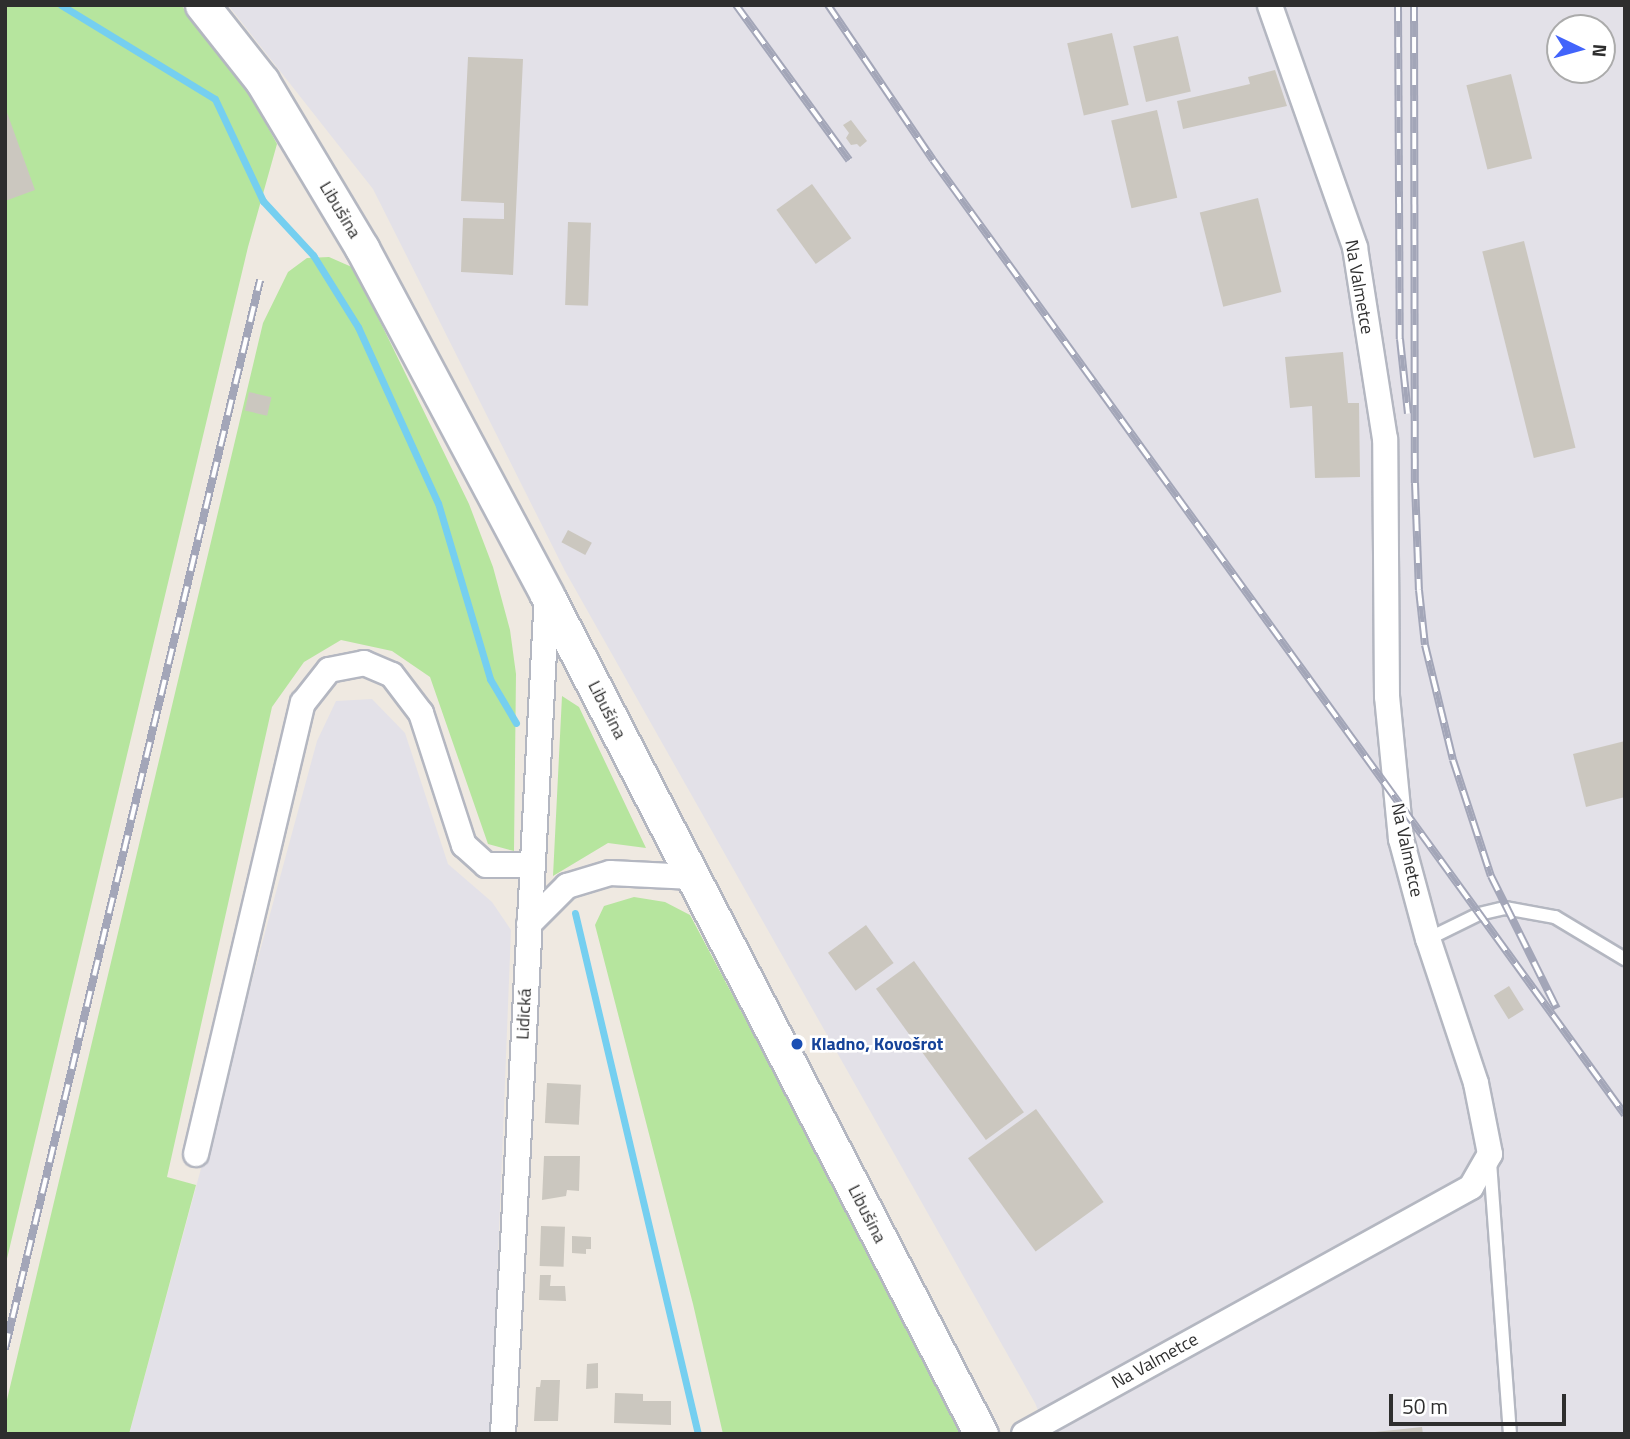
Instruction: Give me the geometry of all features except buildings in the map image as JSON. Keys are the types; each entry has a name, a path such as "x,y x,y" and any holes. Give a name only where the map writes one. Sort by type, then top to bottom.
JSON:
{"main road":[{"name":"Libušina","path":"202,5 262,81 362,248 547,594 981,1434"}],"street":[{"name":"Na Valmetce","path":"1024,1434 1471,1187 1490,1154 1476,1083 1429,939 1401,839 1387,697 1385,439 1355,247 1270,5"},
{"name":"Lidická","path":"503,1434 547,594"},
{"path":"196,1154 303,703 329,670 365,663 392,675 421,713 464,845 486,865 531,866"},
{"path":"529,924 567,886 610,873 692,877"}],"lane":[{"path":"1429,939 1479,914 1505,908 1555,918 1625,958"},
{"path":"1490,1154 1510,1434"}],"shaded area":[{"path":"228,5 1625,5 1625,1434 1048,1434 1035,1403 565,571 373,189"},
{"path":"372,699 405,733 448,864 492,902 511,930 491,1434 129,1434 317,741 336,701"}],"green space":[{"path":"5,5 181,5 245,85 277,144 248,247 5,1267"},
{"path":"329,257 354,268 469,504 493,567 510,630 516,674 514,851 488,844 430,677 392,651 341,640 304,662 272,707 167,1177 196,1185 129,1434 5,1434 5,1408 263,323 288,272 307,258"},
{"path":"562,696 579,707 646,848 608,843 553,876"},
{"path":"634,897 665,902 690,915 966,1434 723,1434 693,1304 595,925 604,906"}],"waterway":[{"path":"61,5 215,99 263,201 313,255 358,327 438,503 490,679 516,723"},
{"path":"575,913 698,1434"}],"railway":[{"path":"736,5 849,160"},
{"path":"828,5 933,160 1625,1115"},
{"path":"1398,5 1400,339 1408,414"},
{"path":"1414,5 1415,483 1419,590 1425,645 1453,760 1491,876 1557,1009"},
{"path":"5,1349 260,280"}],"place":[{"name":"Kladno, Kovošrot","path":"797,1044"}]}
